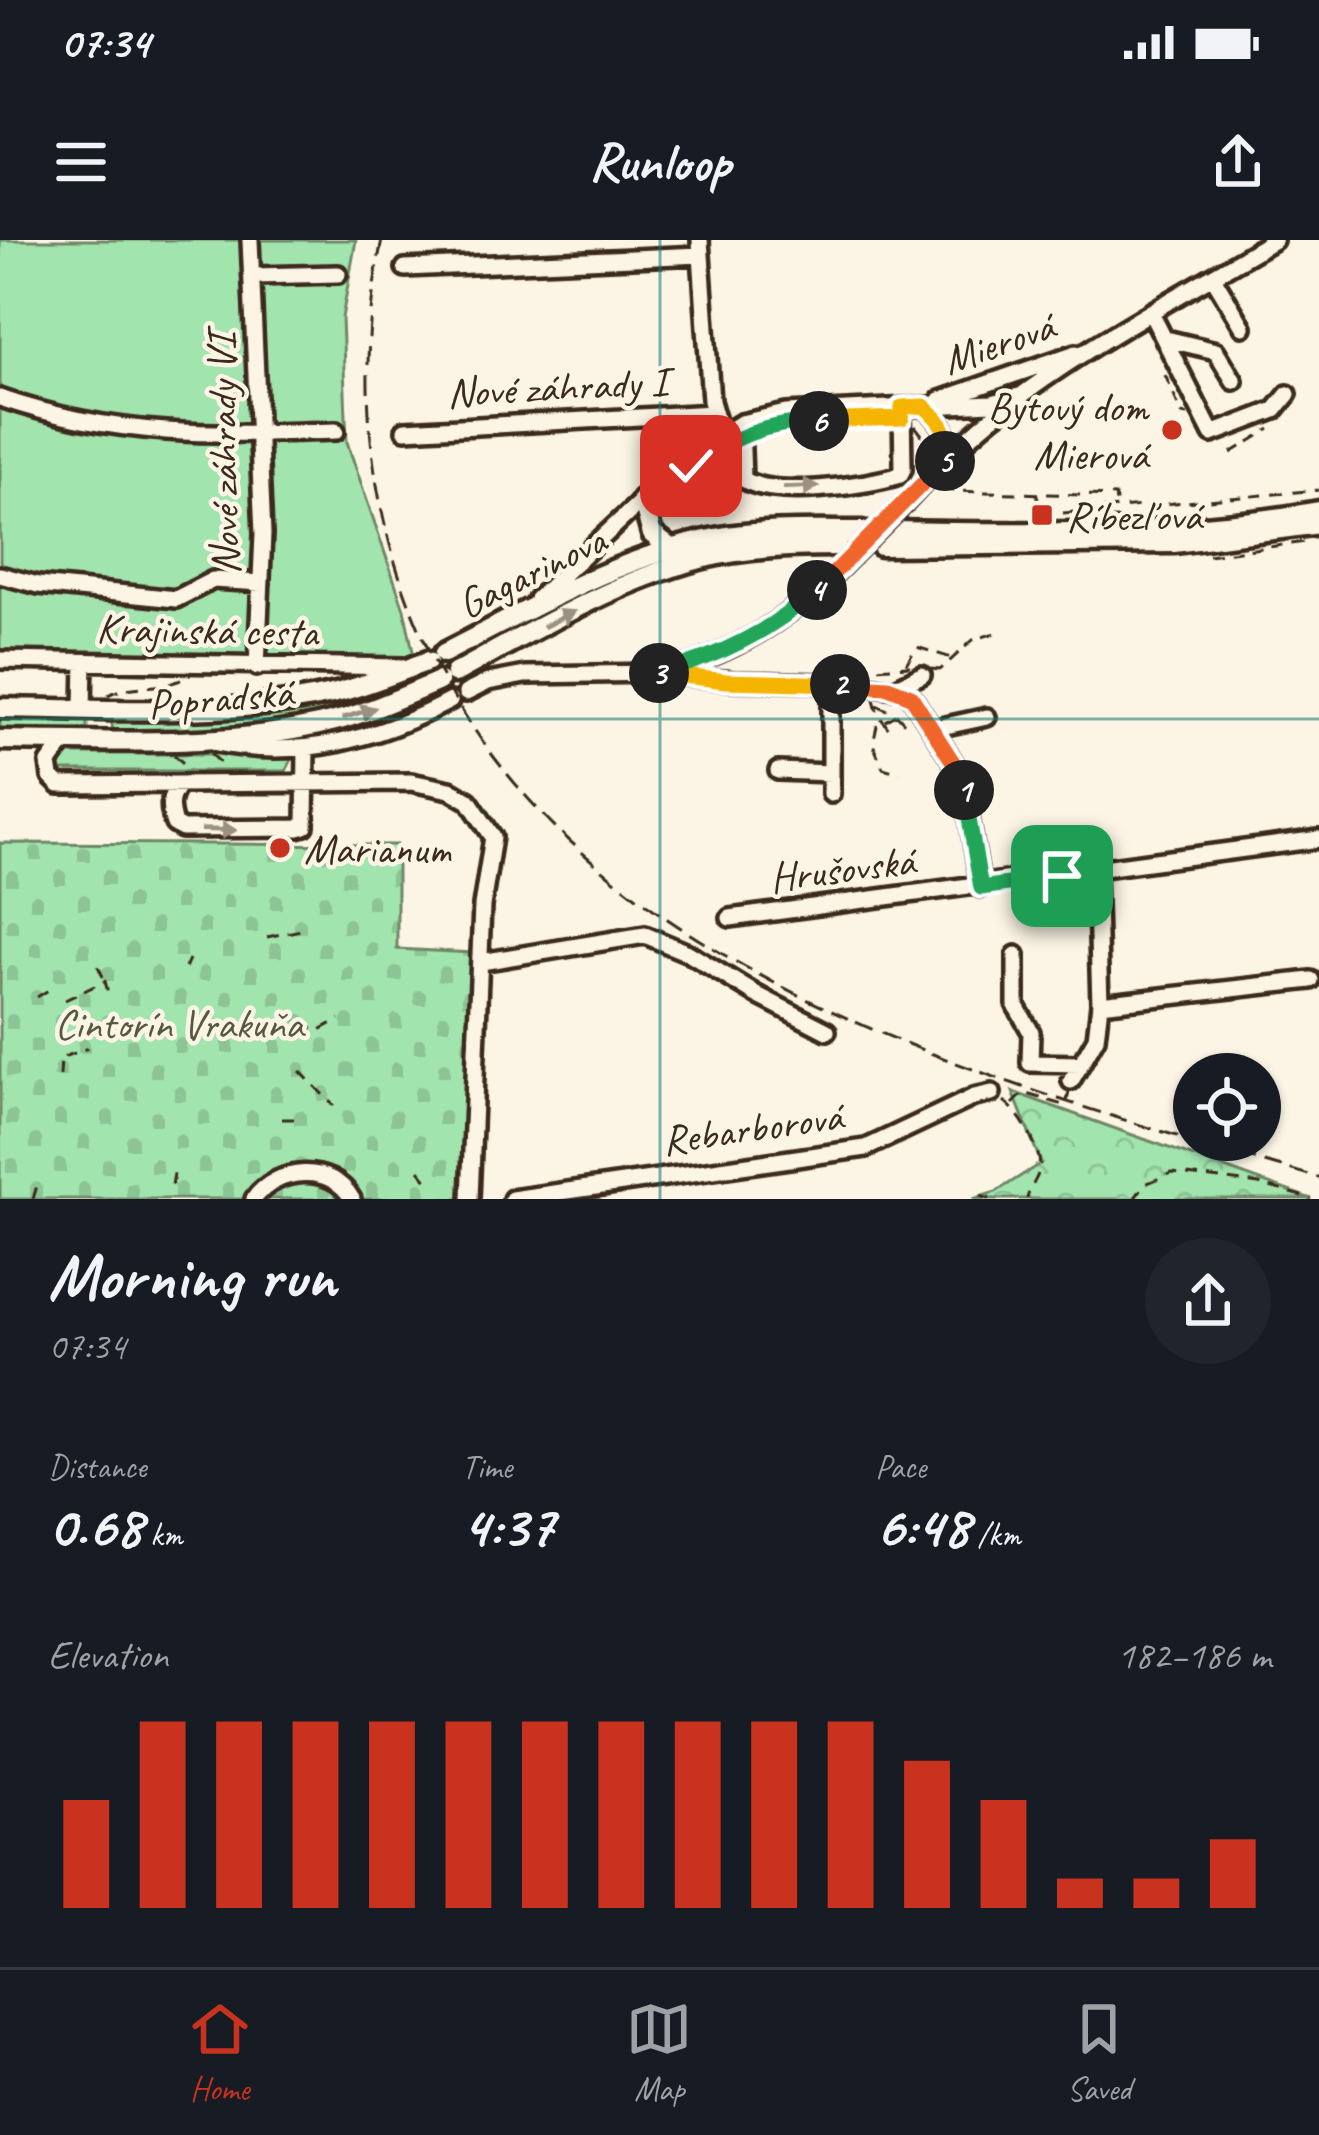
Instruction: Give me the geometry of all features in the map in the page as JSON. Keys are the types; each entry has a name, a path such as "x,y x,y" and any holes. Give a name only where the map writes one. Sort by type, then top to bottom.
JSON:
{"main road":[{"path":"642,499 652,534 672,549"},
{"path":"1319,511 1219,525 888,539 1174,543 1319,524"},
{"name":"Gagarinova","path":"428,660 602,574 672,549 755,532 855,538 684,564 620,589 447,677"},
{"name":"Popradská","path":"0,708 206,708 289,701 357,687 428,660"},
{"name":"Popradská","path":"0,740 206,746 341,719 447,677"}],"street":[{"name":"Nové záhrady VI","path":"250,240 260,434 257,667"},
{"name":"Mierová","path":"659,673 759,635 831,577 905,503 939,460 1023,395 1274,240"},
{"path":"406,268 700,248 713,413 724,431"},
{"path":"254,276 338,274"},
{"path":"1213,277 1243,327"},
{"path":"1151,314 1212,434 1275,410 1288,394"},
{"path":"1166,339 1216,351 1234,381"},
{"name":"Mierová","path":"521,613 690,455 741,423 786,413 902,412 1096,346"},
{"name":"Mierová","path":"924,406 992,403 1023,395"},
{"path":"0,398 58,417 156,433 335,431"},
{"path":"924,406 945,428 939,460"},
{"path":"741,423 743,479 751,484 777,488 871,484 900,475 902,412"},
{"name":"Nové záhrady I","path":"405,430 713,413"},
{"path":"0,575 38,585 176,599 213,580 261,584"},
{"name":"Krajinská cesta","path":"0,661 299,667 428,660"},
{"path":"83,709 84,662"},
{"path":"206,746 306,748 375,735 488,682 525,675 659,673 726,681 895,688 911,696 962,776 981,888"},
{"path":"895,688 922,675"},
{"path":"831,684 831,794"},
{"path":"932,729 987,717"},
{"path":"66,740 49,763 51,777 59,784 410,782 450,790 470,802 494,837 482,906 470,1199"},
{"path":"179,785 170,808 173,824 182,829 305,826 306,748"},
{"path":"778,771 831,773"},
{"name":"Hrušovská","path":"730,918 981,888 1319,839"},
{"path":"1072,1081 1096,1038 1100,1004 1096,871"},
{"name":"Rebarborová","path":"481,962 644,935 688,952 827,1031"},
{"path":"1016,955 1016,1006 1031,1032 1030,1063 1081,1064"},
{"path":"1100,1004 1311,980"},
{"name":"Rebarborová","path":"512,1199 866,1148 992,1093"},
{"path":"254,1199 268,1183 298,1173 339,1183 352,1199"}],"path":[{"path":"1165,375 1182,414 1189,415"},
{"path":"902,412 939,460"},
{"path":"1231,453 1270,429"},
{"path":"941,478 952,491 1115,496 1116,501 1101,511"},
{"path":"1037,494 1042,515 1319,490"},
{"path":"1271,549 1319,538"},
{"path":"859,669 940,670 973,640 995,633"},
{"path":"905,666 917,647 952,658"},
{"path":"105,697 123,688 171,685 202,665"},
{"path":"853,676 872,677"},
{"path":"874,695 891,732"},
{"path":"875,705 896,715 907,727"},
{"path":"896,715 874,730 873,749 887,771 900,772"},
{"path":"206,746 230,774"},
{"path":"170,752 195,774"},
{"path":"267,938 301,930"},
{"path":"185,968 189,959"},
{"path":"98,966 108,993"},
{"path":"65,1000 104,981"},
{"path":"37,997 52,988"},
{"path":"301,1024 320,1030 340,1019"},
{"path":"60,1076 61,1058 88,1048"},
{"path":"300,1070 334,1106"},
{"path":"1012,1106 1024,1093 1066,1106 1072,1081"},
{"path":"992,1093 1012,1106 1039,1157 1028,1199"},
{"path":"282,1118 300,1119"},
{"path":"172,1185 175,1168"},
{"path":"419,1170 428,1181"},
{"path":"1134,1199 1144,1184 1172,1173 1259,1184 1312,1199"},
{"path":"34,1199 39,1179"},
{"path":"980,1196 990,1199"}],"green space":[{"path":"0,240 356,240 342,318 347,442 404,609 414,656 377,664 0,656"},
{"path":"673,556 476,656 375,697 249,727 112,730 112,715 267,715 333,703 407,679 580,591"},
{"path":"0,718 87,718 87,729 0,729"},
{"path":"60,754 288,754 291,761 286,771 59,771"},
{"name":"Cintorín Vrakuňa","path":"0,843 397,845 397,949 473,953 465,1199 0,1199"},
{"path":"1013,1092 1173,1149 1173,1161 1205,1161 1311,1199 973,1199 996,1192 1041,1163"}],"railway":[{"path":"382,240 370,323 369,407 378,490 398,572 459,706 545,817 652,908 774,983 907,1044 1045,1094 1319,1178"}],"place":[{"name":"Bytový dom Mierová","path":"1172,430"},
{"name":"Ríbezľová","path":"1042,515"},
{"name":"Marianum","path":"280,848"}],"route":[{"path":"691,466 742,434 780,423 902,418 902,407 924,406 938,418 947,434 947,459 818,589 752,639 659,673 900,690 911,696 962,776 981,888 1062,876"}]}
